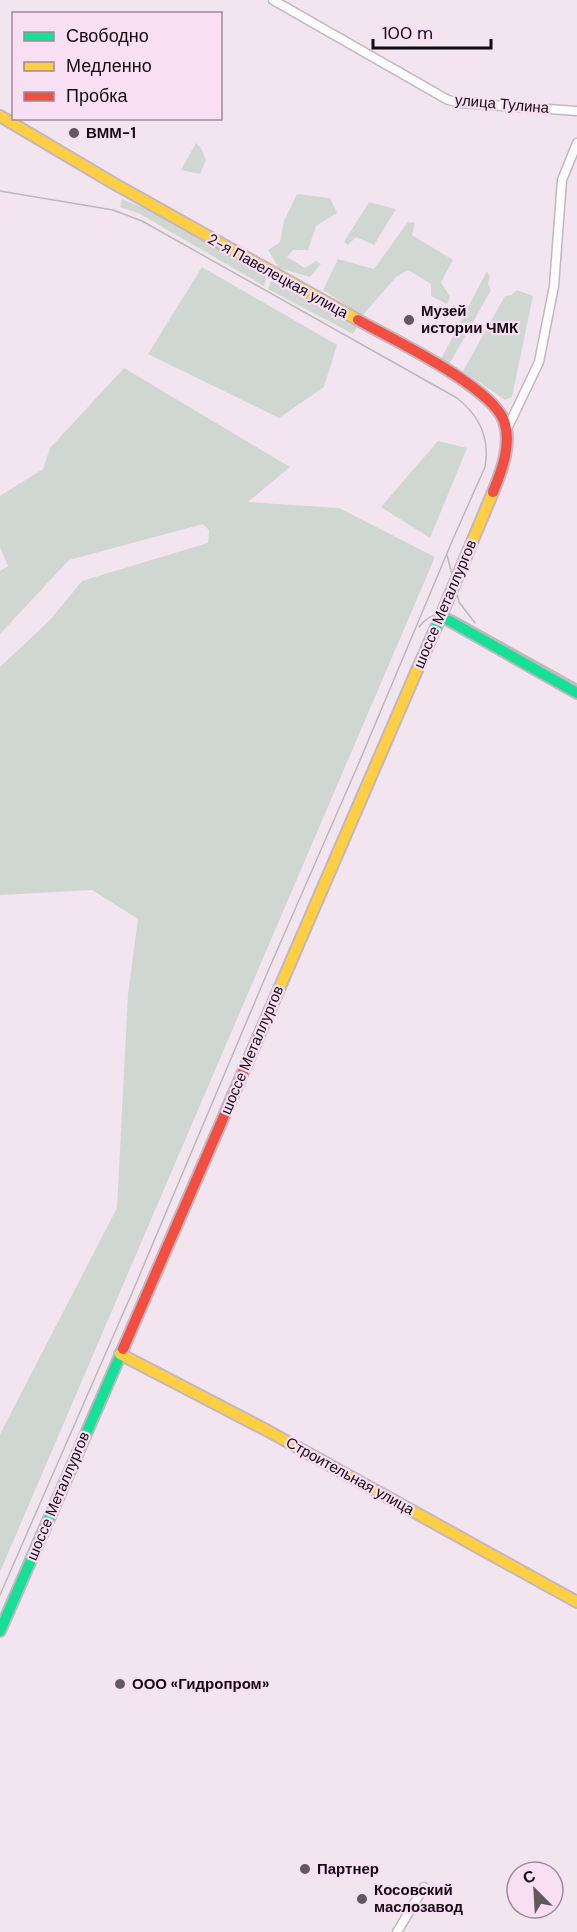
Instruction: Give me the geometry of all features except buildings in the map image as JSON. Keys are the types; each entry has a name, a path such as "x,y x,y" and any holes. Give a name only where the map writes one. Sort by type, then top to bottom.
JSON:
{"main road":[{"name":"2-я Павелецкая улица","path":"0,116 132,194 454,374 487,396 496,405 507,429"},
{"name":"шоссе Металлургов","path":"0,1631 441,616 502,469 507,444 507,429"},
{"path":"441,616 577,693"},
{"name":"Строительная улица","path":"120,1354 286,1441 577,1602"}],"street":[{"name":"улица Тулина","path":"273,0 448,100 461,103 577,111"},
{"path":"507,429 540,362 554,286 562,180 577,143"},
{"path":"397,1932 424,1887"}],"shaded area":[{"path":"196,143 206,160 200,174 181,170"},
{"path":"297,194 330,198 337,213 316,226 308,250 293,250 287,257 305,268 316,261 321,264 310,277 279,268 268,250 280,242 284,221"},
{"path":"122,199 151,211 267,277 264,286 140,214 120,207"},
{"path":"369,202 396,209 374,245 356,237 348,245 344,242"},
{"path":"408,222 415,223 412,235 453,260 441,282 450,297 447,304 431,296 431,284 408,270 396,277 362,316 323,290 338,259 374,269"},
{"path":"202,267 337,345 324,387 279,418 148,354"},
{"path":"487,271 491,290 450,363 441,359"},
{"path":"271,281 357,327 353,334 268,289"},
{"path":"517,290 533,296 512,397 505,400 463,371 505,296"},
{"path":"124,368 290,467 248,502 339,508 435,557 0,1572 0,1434 117,1208 128,994 138,919 92,890 0,895 0,667 50,620 82,581 208,543 209,530 203,524 69,560 0,634 0,571 8,566 0,547 0,496 43,469 50,448"},
{"path":"438,441 467,448 430,538 381,507"}],"tram line":[{"path":"0,191 113,210 142,221 457,398 477,420 482,429 486,447 485,467 132,1293 0,1595"},
{"path":"447,555 459,602 475,623"},
{"path":"419,627 435,615 454,616 577,684"}],"traffic: fast":[{"path":"417,670 441,616 577,693"},
{"path":"0,1631 123,1349"}],"traffic: slow":[{"path":"0,116 113,183 358,320"},
{"path":"441,616 493,492"},
{"path":"266,1019 417,670"},
{"path":"120,1354 268,1431 577,1602"}],"traffic: jam":[{"path":"358,320 439,365 480,393 495,407 504,421 507,439 503,466 493,492"},
{"path":"123,1349 266,1019"}],"place":[{"name":"ВММ-1","path":"74,133"},
{"name":"Музей истории ЧМК","path":"409,320"},
{"name":"ООО «Гидропром»","path":"120,1684"},
{"name":"Партнер","path":"305,1869"},
{"name":"Косовский маслозавод","path":"362,1899"}]}
